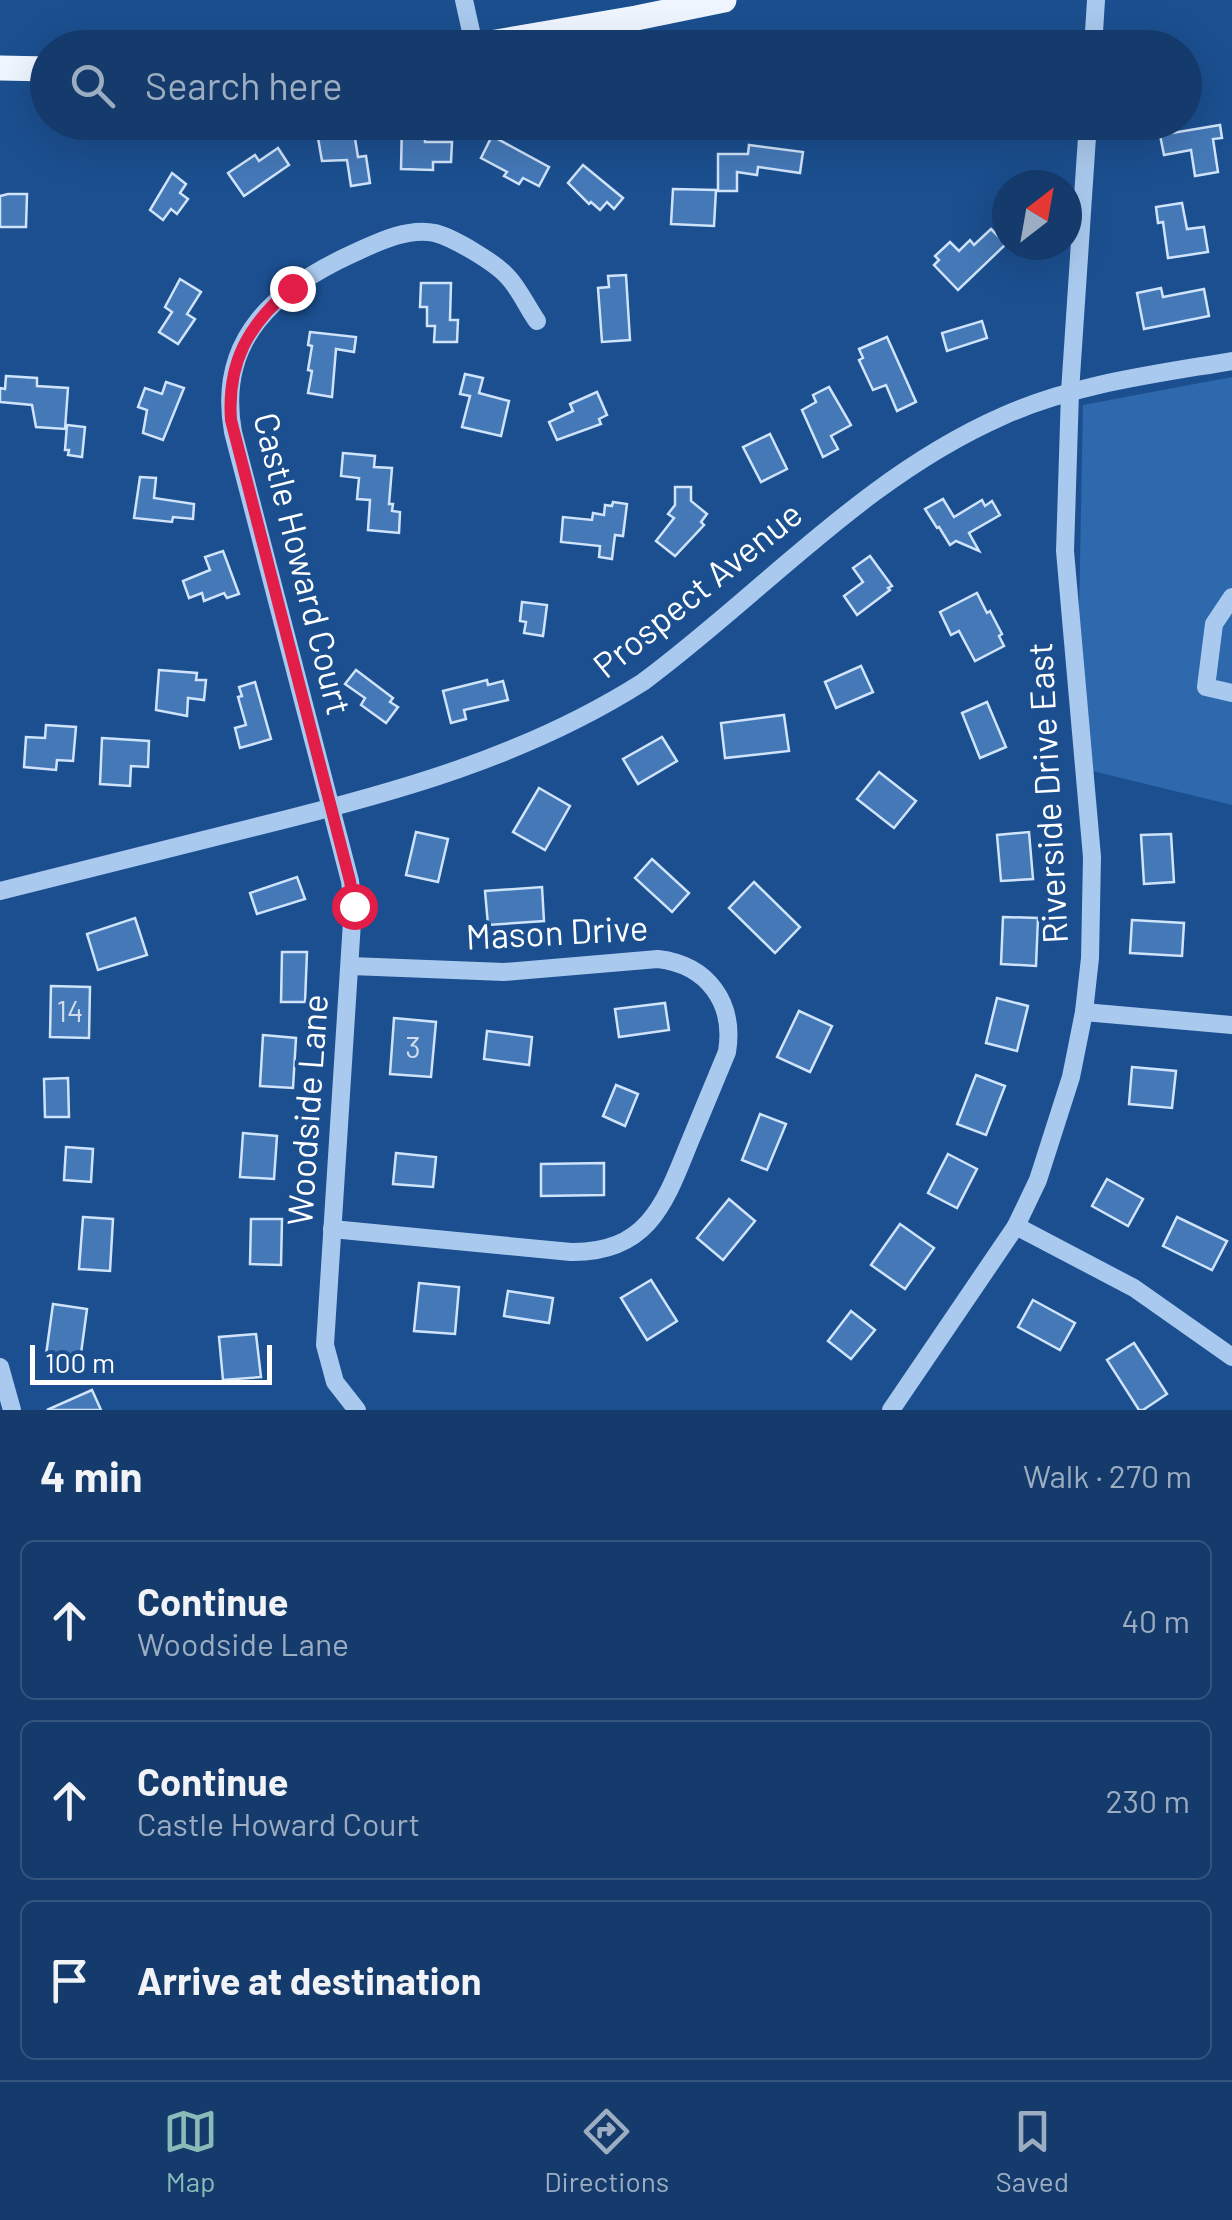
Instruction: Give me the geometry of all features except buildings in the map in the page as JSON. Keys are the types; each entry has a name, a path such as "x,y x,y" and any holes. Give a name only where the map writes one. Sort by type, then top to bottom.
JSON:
{"main road":[{"path":"541,30 636,9 724,0"},
{"path":"0,68 30,68"}],"street":[{"path":"464,0 467,30"},
{"path":"1094,30 1096,0"},
{"name":"Riverside Drive East","path":"891,1410 1016,1226 1056,1129 1084,1012 1090,958 1092,858 1065,551 1070,392 1087,140"},
{"name":"Castle Howard Court","path":"330,809 233,432 229,397 239,350 266,310 292,288 349,255 402,234 434,233 463,246 507,276 536,321"},
{"name":"Prospect Avenue","path":"0,892 383,795 512,751 604,706 679,655 869,495 909,467 1005,414 1070,392 1230,367"},
{"path":"1232,597 1214,624 1206,687 1232,693"},
{"name":"Woodside Lane","path":"330,809 354,906 325,1345 335,1382 357,1410"},
{"name":"Mason Drive","path":"332,1230 572,1252 604,1249 624,1242 640,1231 666,1201 730,1036 728,1018 715,988 704,976 674,961 504,972 350,966"},
{"path":"1084,1012 1232,1025"},
{"path":"1016,1226 1134,1288 1232,1358"},
{"path":"0,1367 12,1410"}],"shaded area":[{"path":"1232,377 1232,805 1076,767 1083,405"}],"route":[{"path":"292,288 266,310 239,350 229,397 231,420 354,906"}]}
